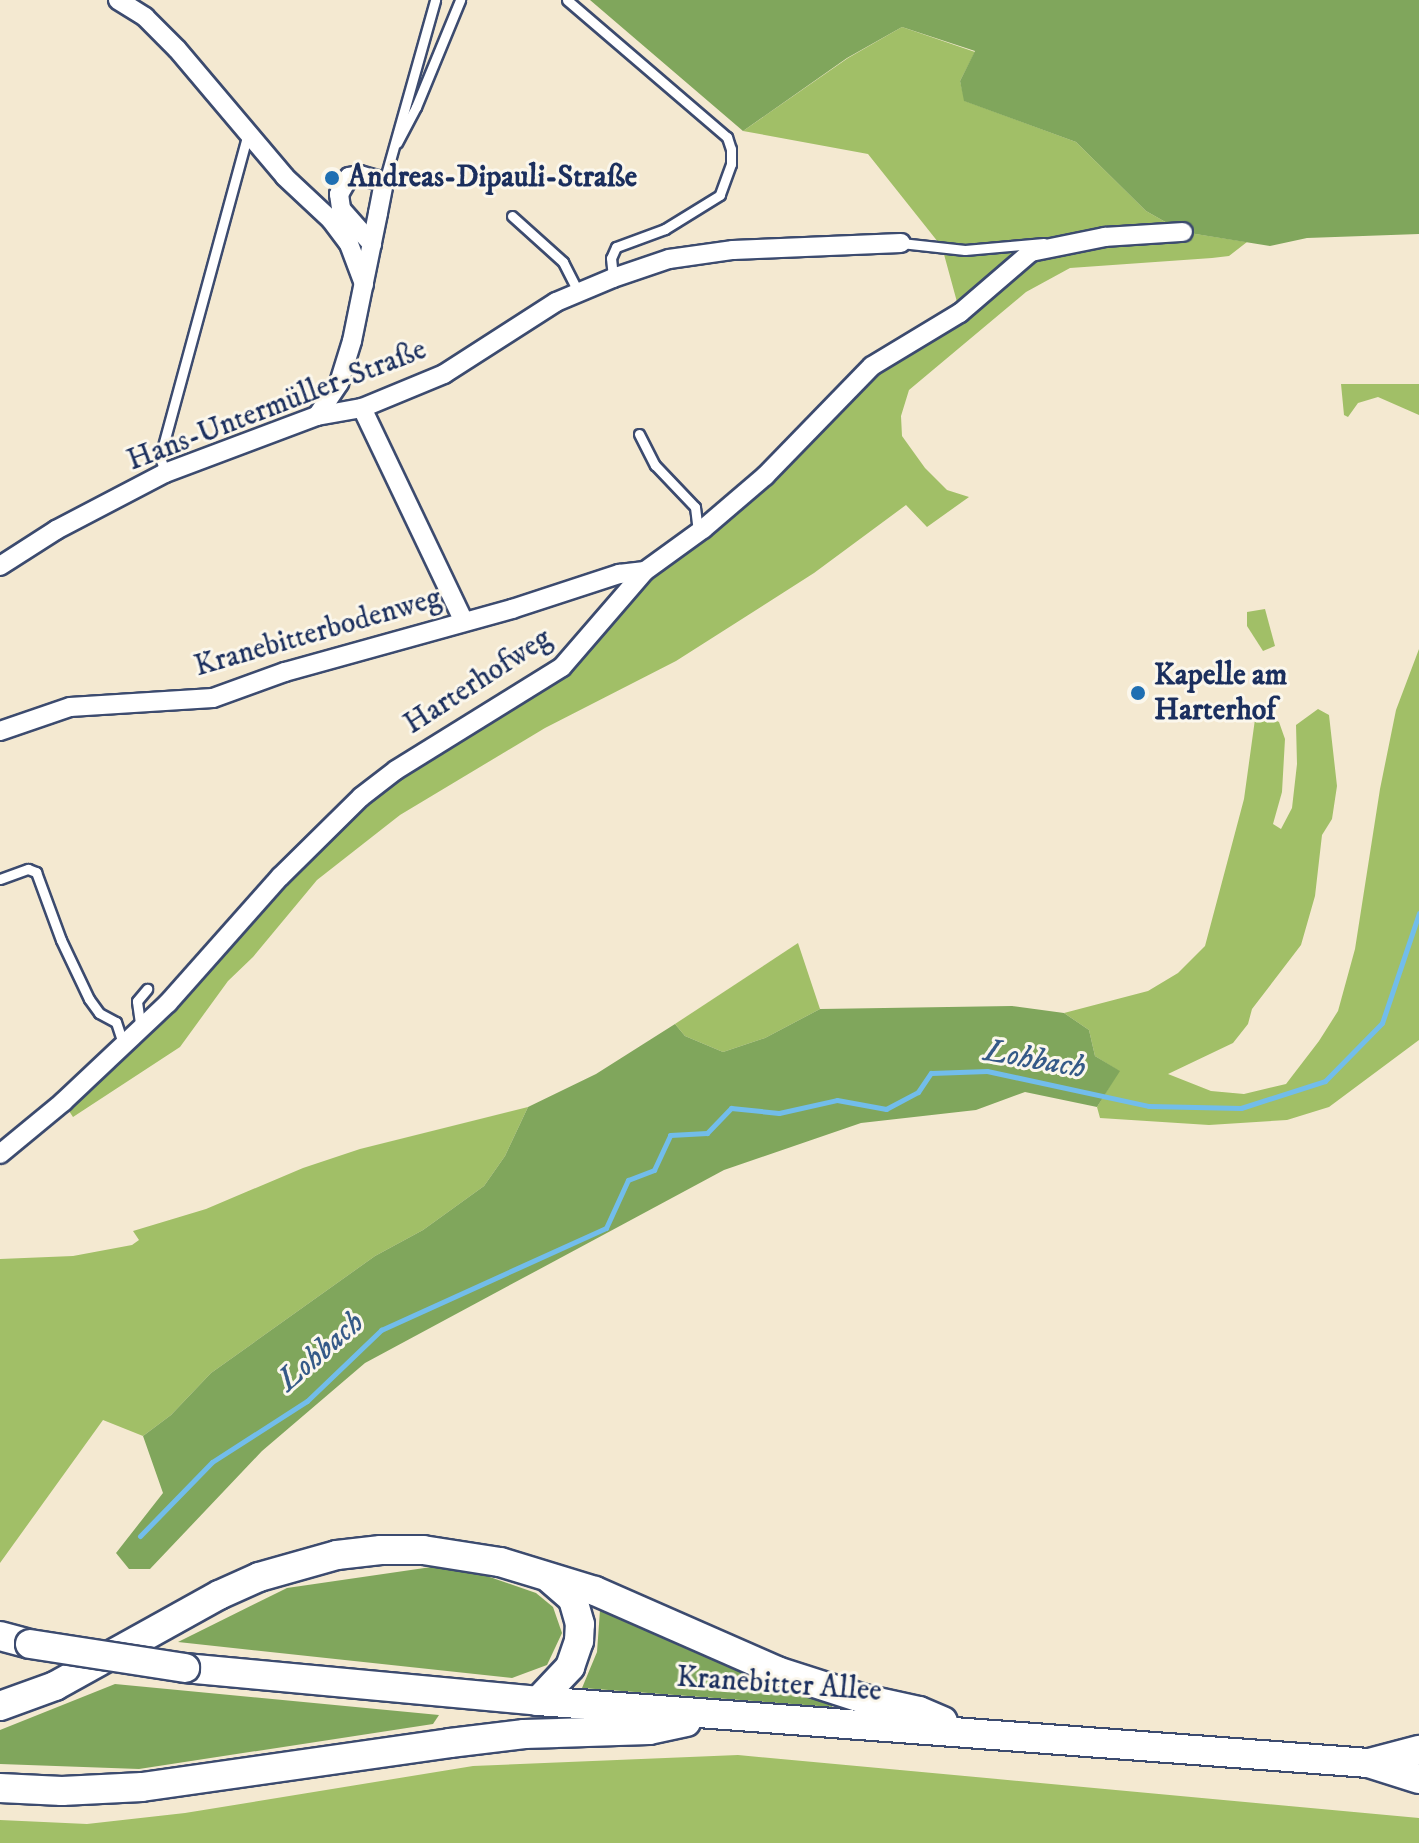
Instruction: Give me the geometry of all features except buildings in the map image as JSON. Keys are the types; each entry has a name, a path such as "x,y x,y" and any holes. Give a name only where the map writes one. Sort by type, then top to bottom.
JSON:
{"main road":[{"path":"0,1706 55,1686 240,1585 314,1560 358,1552 423,1550 473,1556 595,1591 777,1671 864,1699 919,1711 969,1733"},
{"path":"538,1701 570,1667 579,1633 573,1599 542,1575"},
{"name":"Kranebitter Allee","path":"0,1636 30,1644 185,1668 538,1701 1368,1763 1419,1779"},
{"path":"0,1788 62,1791 142,1787 497,1737 649,1730 718,1715"},
{"name":"Kranebitter Allee","path":"1368,1763 1419,1750"}],"street":[{"path":"118,0 145,17 177,49 248,134 339,230 349,244 364,284"},
{"path":"317,416 339,383 364,284 372,244 384,182 360,175 349,177 339,194 341,209 372,244"},
{"name":"Harterhofweg","path":"0,1154 141,1030 280,877 361,797 396,770 562,667 645,571 697,533 765,476 872,366 960,313 1031,252 1059,244 1183,232"},
{"name":"Hans-Untermüller-Straße","path":"0,566 56,530 165,473 317,416 362,408 444,374 556,302 613,278 669,259 733,250 809,250 901,243"},
{"name":"Kranebitterbodenweg","path":"362,408 463,620"},
{"name":"Kranebitterbodenweg","path":"0,731 70,707 213,698 285,672 463,620 512,609 619,574 645,571"}],"lane":[{"path":"384,182 399,118 435,0"},
{"path":"395,145 416,107 460,0"},
{"path":"567,0 727,137 731,149 731,164 720,195 665,229 620,244 611,258 613,278"},
{"path":"165,473 160,457 248,134"},
{"path":"512,216 563,262 578,292"},
{"path":"901,243 965,250 1035,242 1059,244"},
{"path":"639,434 655,465 695,507 697,533"},
{"path":"0,879 28,869 36,872 61,940 89,999 99,1013 116,1022 123,1047"},
{"path":"141,1030 137,1001 147,989"}],"green space":[{"path":"590,0 1419,0 1419,234 1307,238 1270,246 1183,232 1146,211 1076,142 964,101 960,81 975,51 902,27 847,58 743,131"},
{"path":"902,27 975,52 960,81 965,101 1076,142 1146,211 1183,232 1247,242 1229,256 1070,268 1026,292 909,390 901,416 902,436 925,468 947,490 969,497 927,527 906,505 814,573 676,661 545,728 400,815 317,880 253,957 228,981 180,1047 73,1117 63,1102 361,797 562,667 609,617 872,366 960,313 942,247 868,154 743,131 848,58"},
{"path":"1341,384 1419,384 1419,415 1378,397 1358,403 1348,417 1344,415"},
{"path":"1265,609 1275,646 1263,651 1247,626 1247,612"},
{"path":"1419,649 1419,1040 1329,1107 1287,1120 1209,1125 1100,1118 1097,1107 1119,1071 1095,1056 1089,1030 1064,1013 1148,991 1178,973 1205,946 1244,799 1256,712 1279,722 1285,739 1282,792 1273,824 1281,829 1292,808 1297,764 1296,725 1318,709 1329,715 1337,786 1332,819 1322,835 1315,896 1301,945 1252,1009 1248,1024 1233,1043 1168,1074 1211,1091 1244,1094 1286,1084 1319,1041 1338,1011 1355,949 1380,789 1396,710"},
{"path":"798,943 820,1009 765,1038 723,1052 685,1036 675,1024"},
{"path":"1012,1006 1064,1013 1089,1030 1095,1056 1120,1071 1097,1107 1025,1092 976,1110 861,1123 724,1170 365,1363 262,1451 150,1569 129,1569 116,1553 163,1493 143,1436 171,1415 211,1373 375,1256 423,1230 484,1186 505,1156 528,1107 596,1074 675,1024 685,1036 723,1052 765,1038 820,1009"},
{"path":"528,1107 505,1156 484,1186 423,1230 375,1256 211,1373 171,1415 143,1436 103,1420 0,1563 0,1259 73,1256 132,1245 139,1240 133,1231 206,1209 303,1168 360,1149"},
{"path":"452,1564 536,1593 553,1607 562,1633 547,1665 512,1678 178,1642 287,1588"},
{"path":"600,1610 834,1701 832,1707 582,1688 597,1652"},
{"path":"115,1684 439,1715 433,1724 139,1769 0,1764 0,1730"},
{"path":"738,1755 1419,1818 1419,1843 0,1843 0,1820 87,1824 185,1813 473,1766"}],"waterway":[{"name":"Lohbach","path":"140,1536 212,1462 307,1401 381,1330 606,1228 628,1180 654,1170 670,1135 707,1133 731,1108 779,1113 837,1100 886,1109 918,1092 931,1073 987,1071 1149,1106 1241,1108 1325,1081 1382,1023 1419,913"}],"place":[{"name":"Andreas-Dipauli-Straße","path":"332,178"},
{"name":"Kapelle am Harterhof","path":"1138,693"}]}
